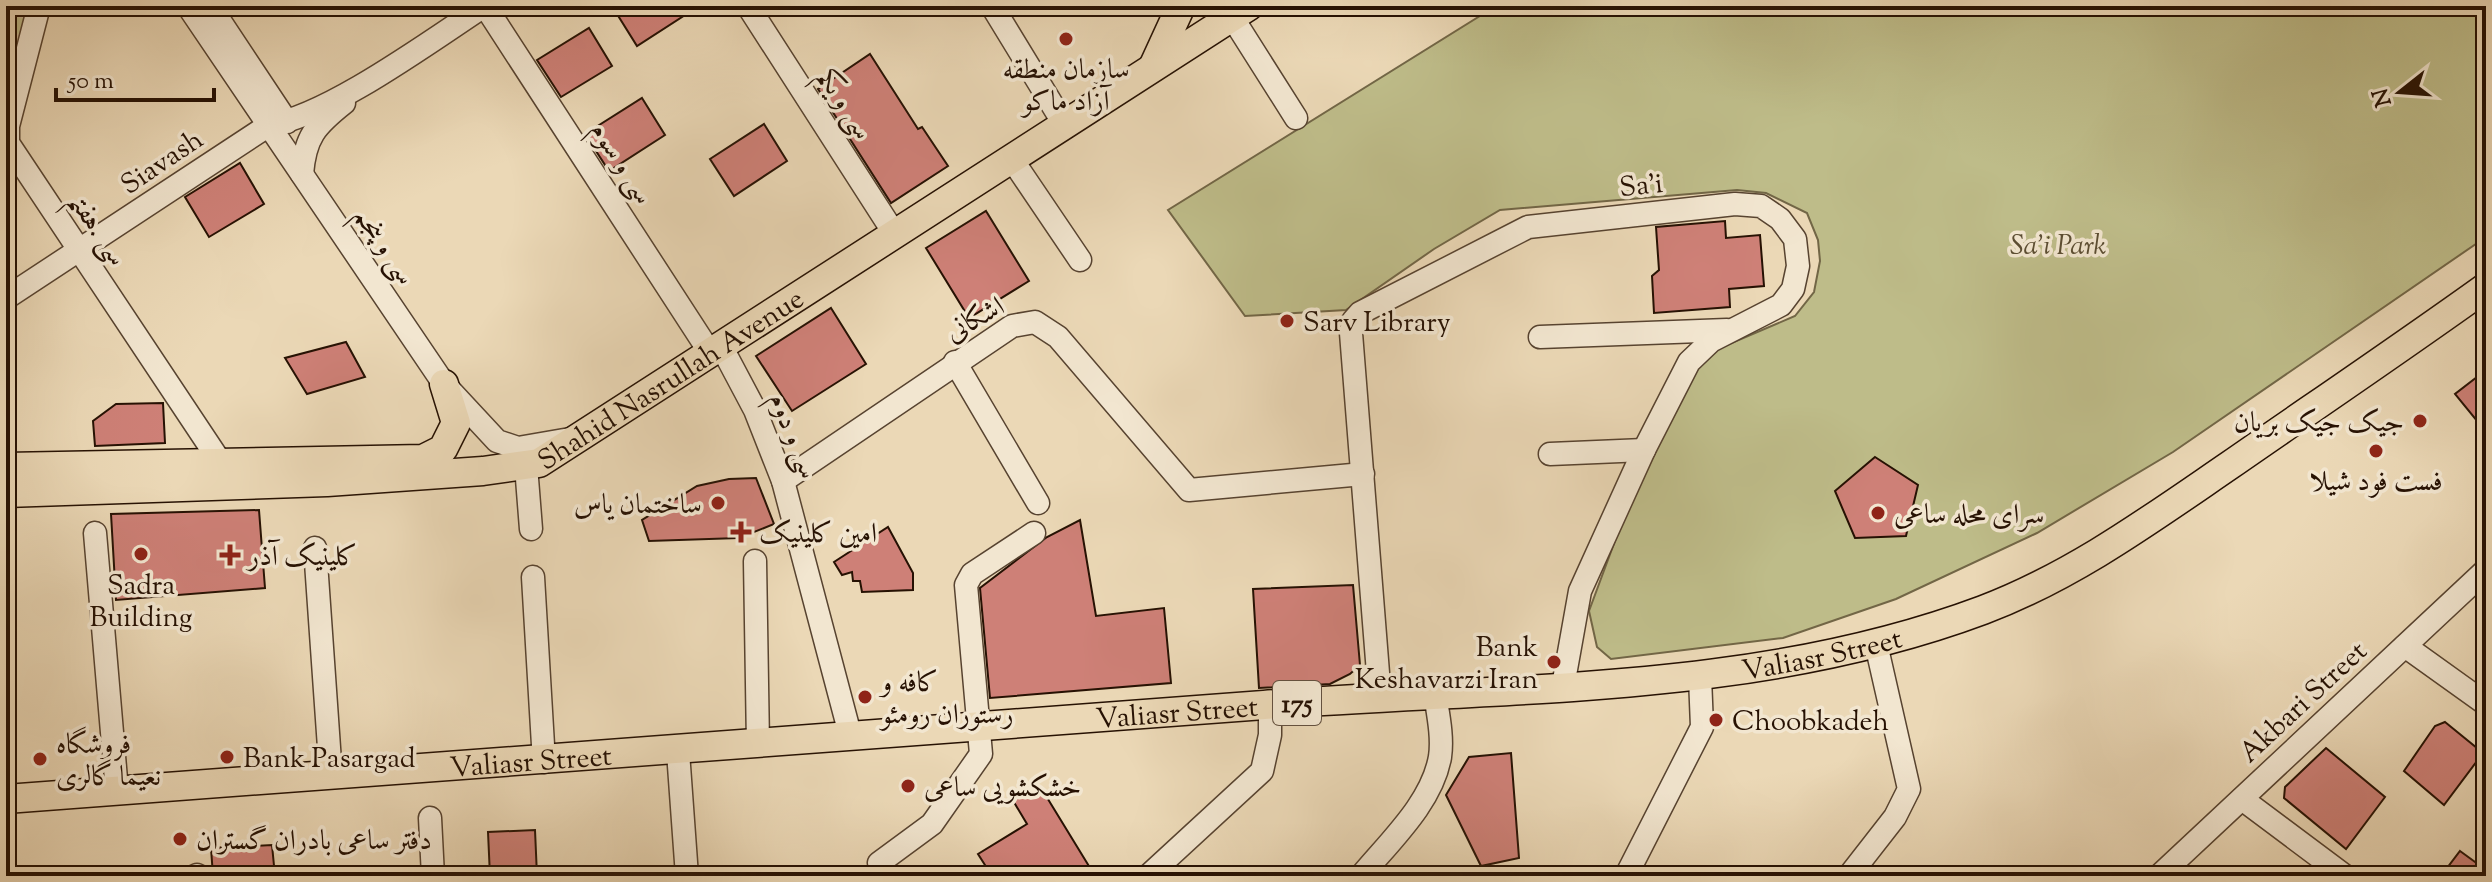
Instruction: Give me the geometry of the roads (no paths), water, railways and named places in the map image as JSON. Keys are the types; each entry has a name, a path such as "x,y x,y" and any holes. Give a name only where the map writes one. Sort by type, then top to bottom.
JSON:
{"main road":[{"path":"1152,68 1181,6"},
{"name":"Shahid Nasrullah Avenue","path":"6,493 327,482 526,466 547,460 715,348 1241,12"},
{"name":"Valiasr Street","path":"6,799 678,752 1270,704 1700,677 1775,667 1876,644 1991,607 2073,567 2146,522 2486,287"},
{"path":"6,467 423,459 443,449 456,423 444,384"}],"street":[{"name":"سی .هفتم","path":"39,6 8,126 8,143 221,463"},
{"name":"سی و پنجم","path":"188,6 278,123"},
{"name":"سی و پنجم","path":"210,6 278,123 302,174 444,384 488,434 508,446 527,447 579,437"},
{"path":"302,174 306,144 311,133 382,72 485,6"},
{"name":"سی و سوم","path":"485,6 715,348"},
{"name":"سی و یکم","path":"748,6 894,233"},
{"path":"992,6 1064,124"},
{"path":"1241,12 1296,118"},
{"name":"Siavash","path":"6,298 278,123 382,72"},
{"path":"1011,158 1080,260"},
{"name":"Sa'i","path":"1380,698 1351,333 1353,321 1360,313 1528,227 1735,204 1761,206 1780,219 1795,239 1798,266 1793,289 1781,305 1711,341 1689,362 1644,450 1575,605 1563,686"},
{"name":"اشکانی","path":"783,481 955,362 1020,323 1042,325 1058,337 1189,490 1363,474"},
{"path":"1540,337 1732,330"},
{"name":"سی و دوم","path":"715,348 755,410 783,481 851,738"},
{"path":"955,362 1038,503"},
{"path":"1550,454 1644,450"},
{"path":"526,466 531,529"},
{"path":"95,533 117,791"},
{"path":"879,863 932,824 981,754 966,585 972,574 1034,533"},
{"path":"315,548 331,776"},
{"path":"755,561 758,745"},
{"name":"Akbari Street","path":"2159,876 2486,570"},
{"path":"533,577 544,762"},
{"path":"1849,876 1895,817 1909,789 1876,644"},
{"path":"2405,646 2486,704"},
{"path":"1626,876 1702,727 1700,677"},
{"path":"1361,876 1409,817 1435,776 1441,746 1435,694"},
{"path":"1148,876 1262,771 1270,735 1270,704"},
{"path":"678,752 687,876"},
{"path":"2242,799 2345,876"},
{"path":"430,818 433,876"}],"tunnel":[{"path":"6,64 16,6"}],"place":[{"name":"سازمان منطقه آزاد ماکو","path":"1066,39"},
{"name":"Sarv Library","path":"1287,321"},
{"name":"جیک جیک بریان","path":"2420,421"},
{"name":"فست فود شیلا","path":"2376,451"},
{"name":"ساختمان یاس","path":"718,503"},
{"name":"سرای محله ساعی","path":"1878,513"},
{"name":"امین کلینیک","path":"741,532"},
{"name":"Sadra Building","path":"141,554"},
{"name":"کلینیک آذر","path":"230,555"},
{"name":"Bank Keshavarzi Iran","path":"1554,662"},
{"name":"کافه و رستوران رومئو","path":"865,697"},
{"name":"Choobkadeh","path":"1716,720"},
{"name":"Bank Pasargad","path":"227,757"},
{"name":"فروشگاه نعیما گالری","path":"40,759"},
{"name":"خشکشویی ساعی","path":"908,786"},
{"name":"دفتر ساعی بادران گستران","path":"180,839"}],"park label":[{"name":"Sa'i Park","path":"2058,244"}]}
